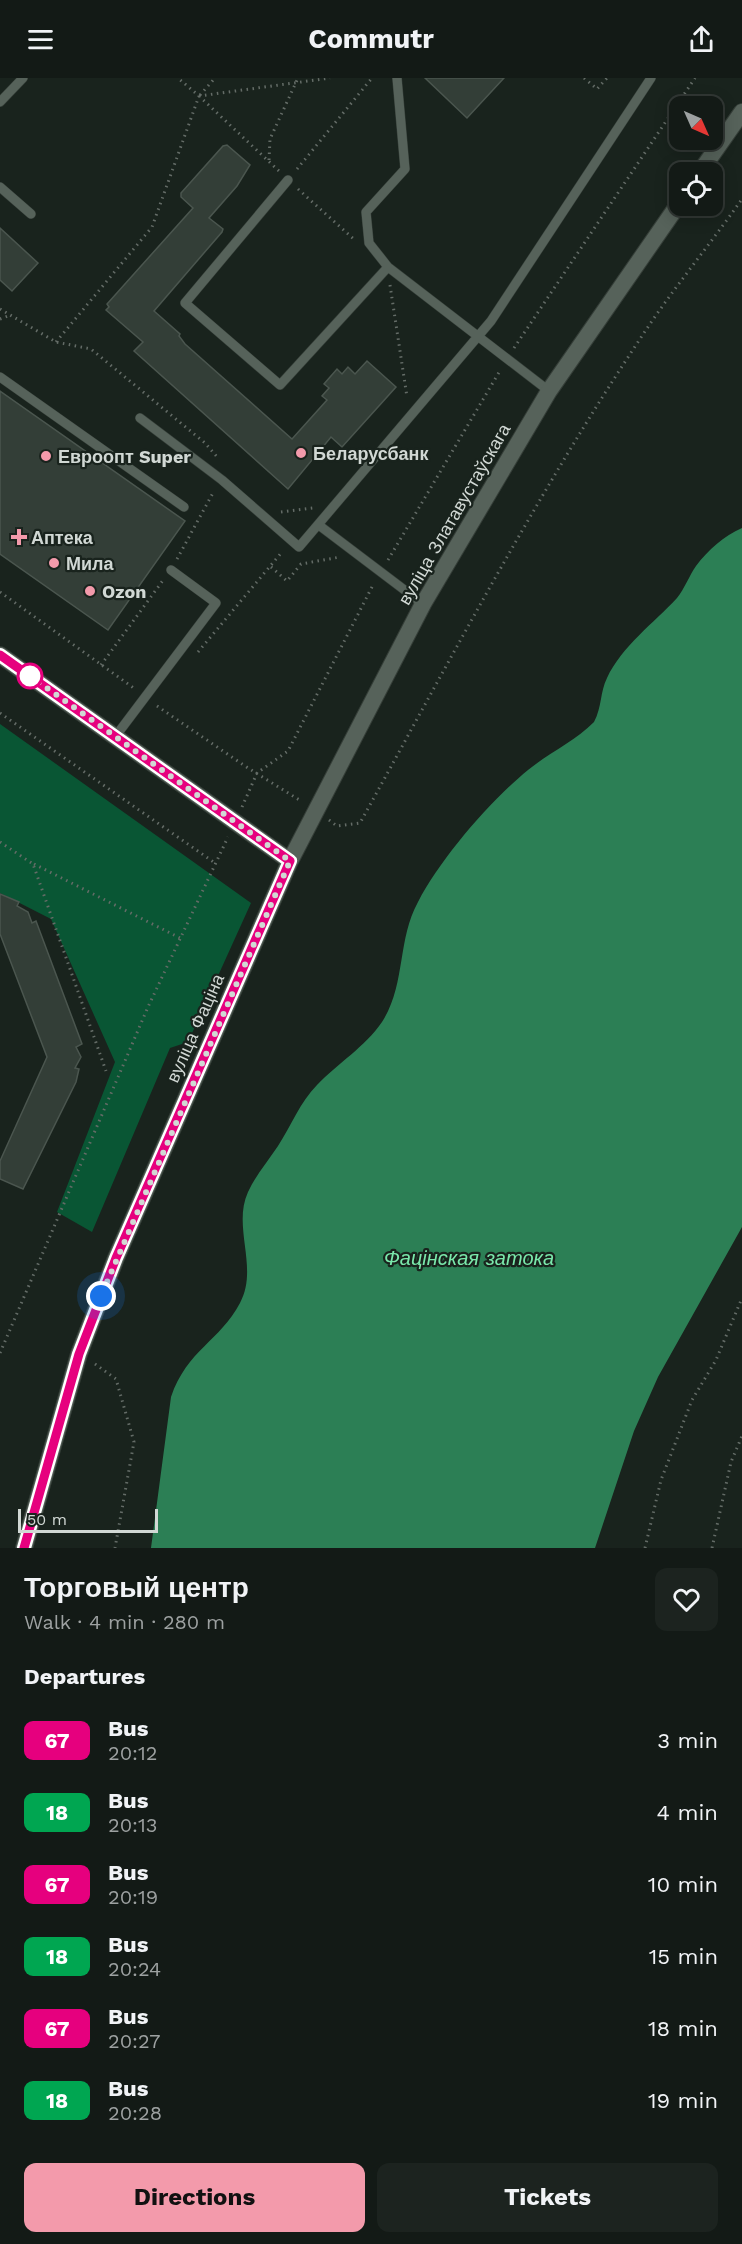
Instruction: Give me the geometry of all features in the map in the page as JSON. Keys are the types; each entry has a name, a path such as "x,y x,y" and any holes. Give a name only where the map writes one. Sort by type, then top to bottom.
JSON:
{"street":[{"path":"707,162 742,112"},
{"name":"вуліца Златавустаўскага","path":"290,861 423,604 549,391 670,216"},
{"path":"0,655 290,861"},
{"name":"вуліца Фаціна","path":"24,1548 79,1354 116,1258 290,861"}],"lane":[{"path":"0,102 23,78"},
{"path":"397,78 405,169 366,212 369,243 388,267 549,391"},
{"path":"140,418 222,480 299,548 320,526 491,321 651,78"},
{"path":"288,180 185,303 280,385 388,267"},
{"path":"0,187 31,214"},
{"path":"0,377 184,507"},
{"path":"320,526 382,570 423,604"},
{"path":"115,737 216,603 171,570"}],"path":[{"path":"178,78 355,240 369,243"},
{"path":"56,342 152,227 199,96 215,78"},
{"path":"199,96 298,80 330,78"},
{"path":"288,180 372,78"},
{"path":"585,78 597,89 607,78"},
{"path":"257,773 288,751 375,582 507,359 695,78"},
{"path":"268,160 270,139 298,80"},
{"path":"0,592 157,706 338,826 360,823 469,625 568,453 641,337 742,199"},
{"path":"388,267 408,396 401,405"},
{"path":"0,309 8,316 56,342 91,349 205,443 230,471 222,480"},
{"path":"0,319 8,316"},
{"path":"278,513 321,507"},
{"path":"195,656 282,555 283,547"},
{"path":"271,567 287,581 301,564 342,557"},
{"path":"366,576 375,582"},
{"path":"157,706 162,698"},
{"path":"0,713 215,863 148,1007 0,1353"},
{"path":"0,842 33,864 180,938"},
{"path":"33,864 106,1071"},
{"path":"645,1548 661,1480 692,1400 716,1360 742,1298"},
{"path":"79,1354 116,1379 134,1442 115,1548"},
{"path":"712,1548 731,1462 742,1436"}],"shaded area":[{"path":"0,724 251,903 188,1042 170,1048 92,1232 57,1212 115,1062 51,919 0,893"}],"water":[{"name":"Фацінская затока","path":"742,528 742,1227 658,1377 634,1431 595,1548 151,1548 171,1397 186,1368 232,1316 245,1290 247,1262 243,1219 248,1192 311,1092 360,1047 382,1022 395,993 411,917 428,885 453,849 513,783 594,722 605,683 613,666 639,635 677,598 706,554 723,539"}],"building":[{"path":"425,78 504,78 467,118"},
{"path":"227,145 250,165 237,186 209,218 223,229 222,232 154,311 180,334 185,344 292,439 327,400 322,396 329,388 324,384 337,369 342,374 348,367 355,374 367,361 396,387 342,447 331,437 288,489 134,351 143,342 106,310 109,307 107,304 193,208 181,197 181,193 223,146"},
{"path":"0,228 38,263 12,291 0,280"},
{"name":"Евроопт Super","path":"0,391 185,521 108,630 0,554"},
{"path":"0,894 19,902 17,906 28,912 32,923 36,921 82,1044 76,1047 81,1057 75,1068 79,1069 76,1082 23,1189 0,1179 0,1161 47,1057 0,934"}],"bus line":[{"name":"67","path":"0,655 290,861 116,1258 79,1354 24,1548"}],"place":[{"name":"Беларусбанк","path":"301,453"},
{"name":"Евроопт Super","path":"46,456"},
{"name":"Аптека","path":"19,537"},
{"name":"Мила","path":"54,563"},
{"name":"Ozon","path":"90,591"}],"route":[{"path":"30,676 290,861 101,1296"}]}
